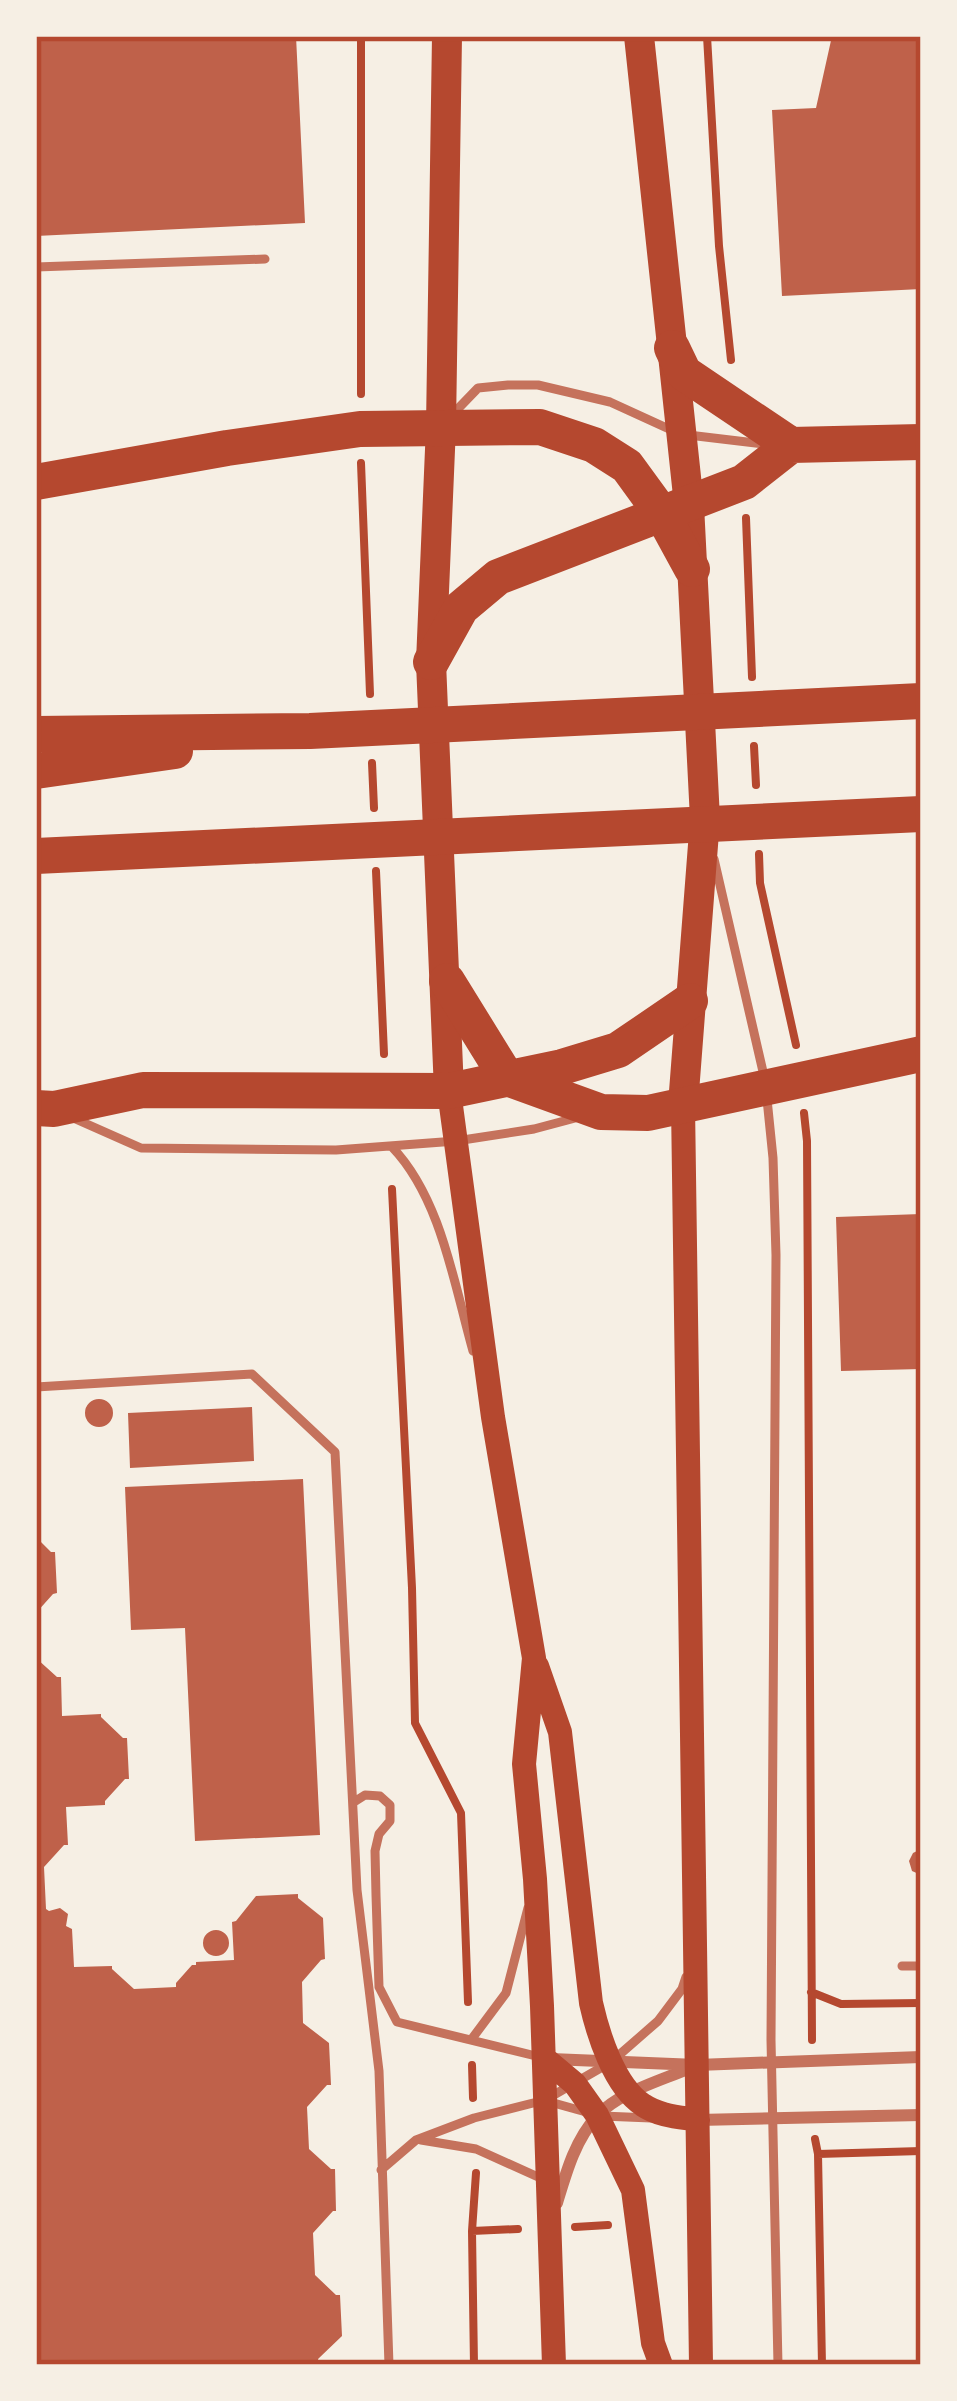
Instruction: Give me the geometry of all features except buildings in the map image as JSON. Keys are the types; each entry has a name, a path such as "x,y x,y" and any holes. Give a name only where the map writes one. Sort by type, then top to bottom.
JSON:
{"highway":[{"path":"672,347 684,373 791,445 921,442"},
{"path":"36,482 361,429 540,427 594,445 627,466 675,509 692,569"},
{"path":"431,662 461,608 498,578 744,482 791,445"},
{"path":"36,734 310,731 921,701"},
{"path":"36,771 310,731"},
{"path":"36,856 921,814"},
{"path":"447,981 507,1078 602,1112 648,1113 921,1054"},
{"path":"45,1109 143,1090 449,1091 618,1050 690,1001"}],"main road":[{"path":"446,36 441,426 431,662 449,1091 493,1417 534,1658 560,1732 598,2033 611,2062 641,2104 665,2115 698,2120"},
{"path":"639,36 680,434 675,509"},
{"path":"692,569 705,819 683,1105 701,2365"},
{"path":"534,1658 524,1764 544,2058 554,2365"},
{"path":"544,2058 575,2084 597,2115 634,2190 652,2343 662,2365"}],"street":[{"path":"544,2058 697,2065 921,2057"},
{"path":"550,2228 571,2157 597,2115 631,2093 697,2065"},
{"path":"698,2120 921,2115"}],"lane":[{"path":"36,267 265,259"},
{"path":"441,426 478,388 523,385 610,402 680,434 791,445"},
{"path":"705,819 766,1086 773,1158 771,2064 778,2365"},
{"path":"45,1109 141,1148 336,1150 456,1141 602,1112"},
{"path":"392,1147 408,1165 429,1205 493,1417"},
{"path":"36,1387 252,1374 335,1452 357,1890 379,2071 389,2365"},
{"path":"354,1802 365,1795 380,1796 390,1805 390,1821 379,1834 375,1851 379,1987 397,2022 544,2058"},
{"path":"471,2040 506,1993 535,1879"},
{"path":"381,2170 416,2140 474,2118 545,2100 611,2062 658,2021 682,1989 693,1953"},
{"path":"902,1966 921,1966"},
{"path":"545,2100 597,2115 698,2120"},
{"path":"416,2140 476,2149 548,2181"}],"path":[{"path":"361,36 361,429 370,706"},
{"path":"707,36 719,246 737,407"},
{"path":"372,754 374,824"},
{"path":"376,870 385,1090"},
{"path":"392,1147 416,1723 461,1813 474,2118"},
{"path":"810,1991 842,2004 921,2003"},
{"path":"474,2365 476,2149"},
{"path":"818,2154 921,2151"}]}
